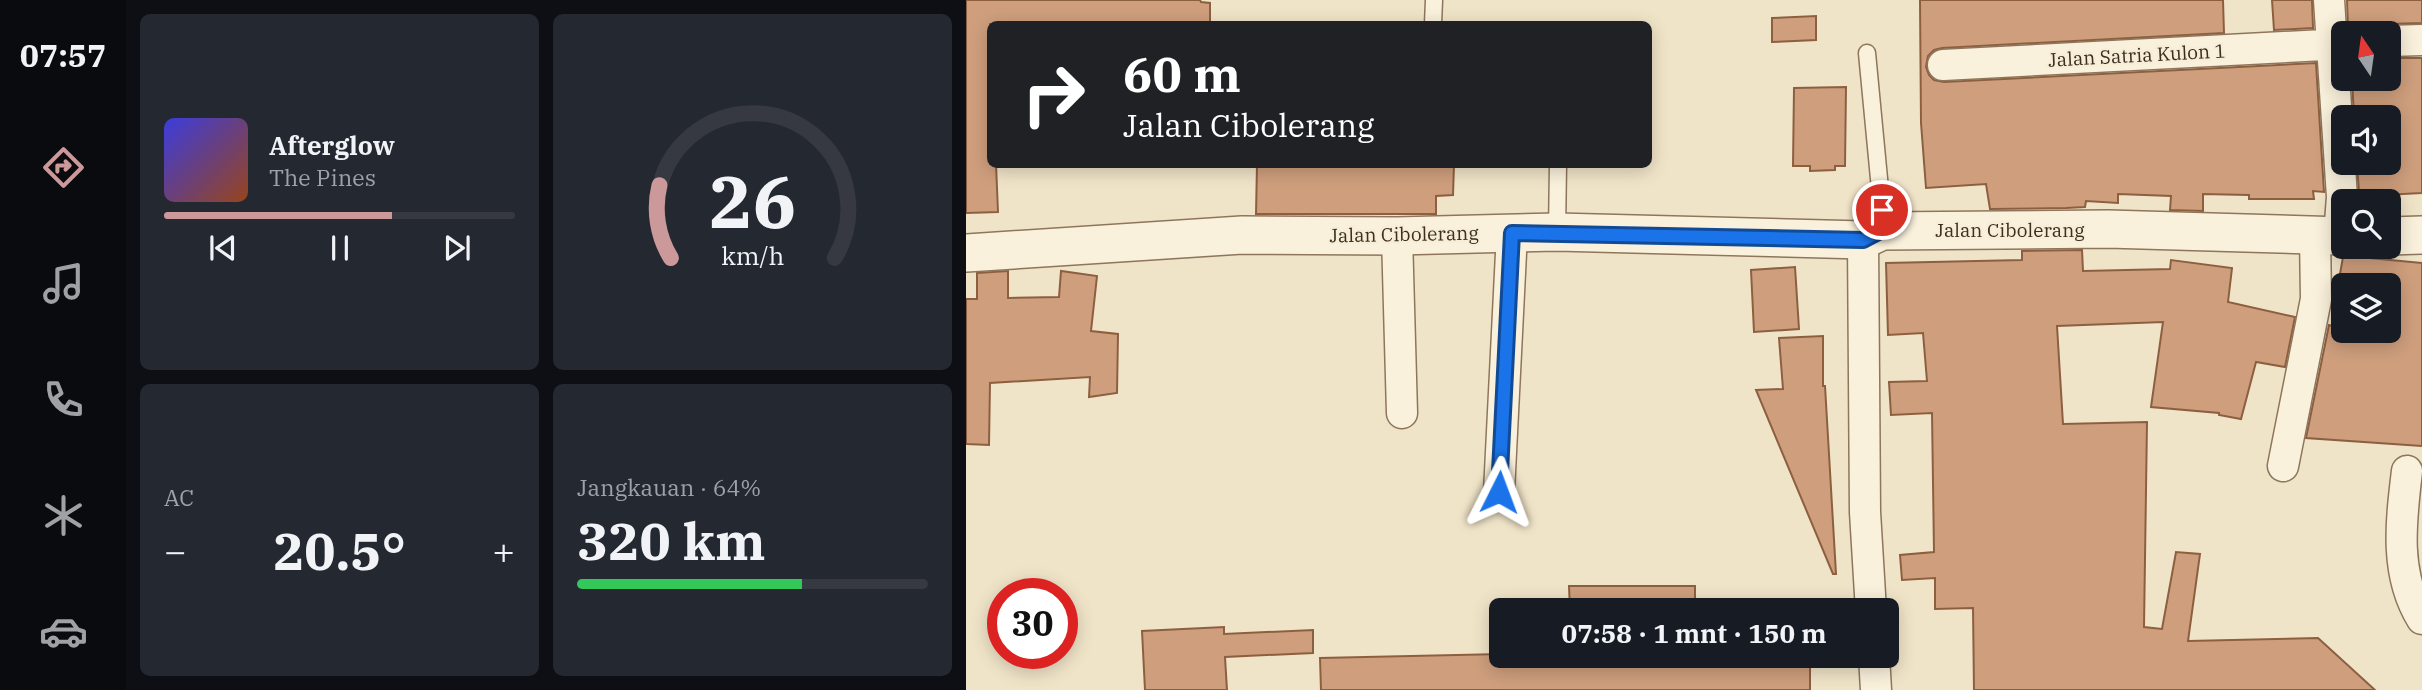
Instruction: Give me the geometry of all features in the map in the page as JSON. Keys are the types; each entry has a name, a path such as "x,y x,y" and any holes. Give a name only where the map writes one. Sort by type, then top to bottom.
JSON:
{"street":[{"path":"2329,0 2333,21"},
{"path":"2401,41 2422,40"},
{"name":"Jalan Satria Kulon 1","path":"1943,65 2331,44"},
{"path":"2339,91 2342,189"},
{"name":"Jalan Cibolerang","path":"966,253 1242,235 1397,236 1558,232 1873,235 2108,229 2331,236"},
{"path":"1499,492 1512,233"},
{"path":"1870,598 1865,512 1873,235"},
{"path":"2401,236 2422,235"},
{"path":"1397,236 1402,413"},
{"path":"2283,466 2316,299 2331,240"},
{"path":"2407,471 2400,525 2403,569 2412,602 2422,619"},
{"path":"1875,668 1876,690"}],"lane":[{"path":"1433,21 1434,0"},
{"path":"1867,53 1882,210 1873,235"},
{"path":"1558,168 1558,232"}],"building":[{"path":"966,0 1200,0 1210,3 1210,21 987,21 987,168 996,168 998,212 966,213"},
{"path":"1920,0 2223,0 2224,33 1942,48 1934,50 1928,56 1926,67 1934,80 1944,82 2316,63 2324,192 2313,191 2314,199 2249,199 2249,195 2203,194 2203,211 2170,210 2171,196 2118,194 2118,203 2086,201 2085,207 1990,209 1986,184 1926,188 1921,123"},
{"path":"2272,0 2312,0 2313,28 2274,30"},
{"path":"2347,0 2422,0 2422,23 2348,21"},
{"path":"1816,16 1816,40 1772,42 1772,18"},
{"path":"2401,58 2422,58 2422,193 2401,194 2401,189 2359,189 2358,175 2401,175 2401,105 2353,105 2353,91 2401,91"},
{"path":"1846,87 1845,166 1835,166 1835,170 1810,171 1810,166 1793,166 1794,88"},
{"path":"1257,168 1454,168 1453,195 1436,196 1436,214 1256,214"},
{"path":"2082,250 2083,271 2170,269 2171,260 2232,268 2228,302 2295,317 2285,367 2256,362 2241,419 2219,413 2151,407 2163,322 2057,326 2063,424 2147,422 2144,627 2162,629 2176,552 2200,554 2188,641 2318,638 2375,690 1974,690 1973,608 1935,609 1935,578 1902,580 1900,555 1934,552 1932,413 1891,415 1889,382 1927,381 1923,333 1888,335 1886,263 2022,260 2022,251"},
{"path":"2343,259 2422,263 2422,446 2306,438 2329,325 2331,343 2401,343 2401,273 2340,273"},
{"path":"1795,267 1799,329 1754,332 1751,270"},
{"path":"1008,271 1008,298 1059,297 1061,271 1097,276 1091,331 1118,334 1117,393 1089,397 1090,377 990,383 989,445 966,444 966,299 977,299 977,273"},
{"path":"1823,336 1823,386 1836,574 1833,574 1756,390 1783,389 1779,338"},
{"path":"1569,586 1695,586 1695,598 1569,598"},
{"path":"1224,627 1224,634 1313,630 1313,653 1225,657 1227,690 1145,690 1142,631"},
{"path":"1489,654 1489,668 1810,668 1810,690 1321,690 1320,658"}],"route":[{"path":"1499,492 1512,233 1863,240 1882,230 1882,210"}]}
